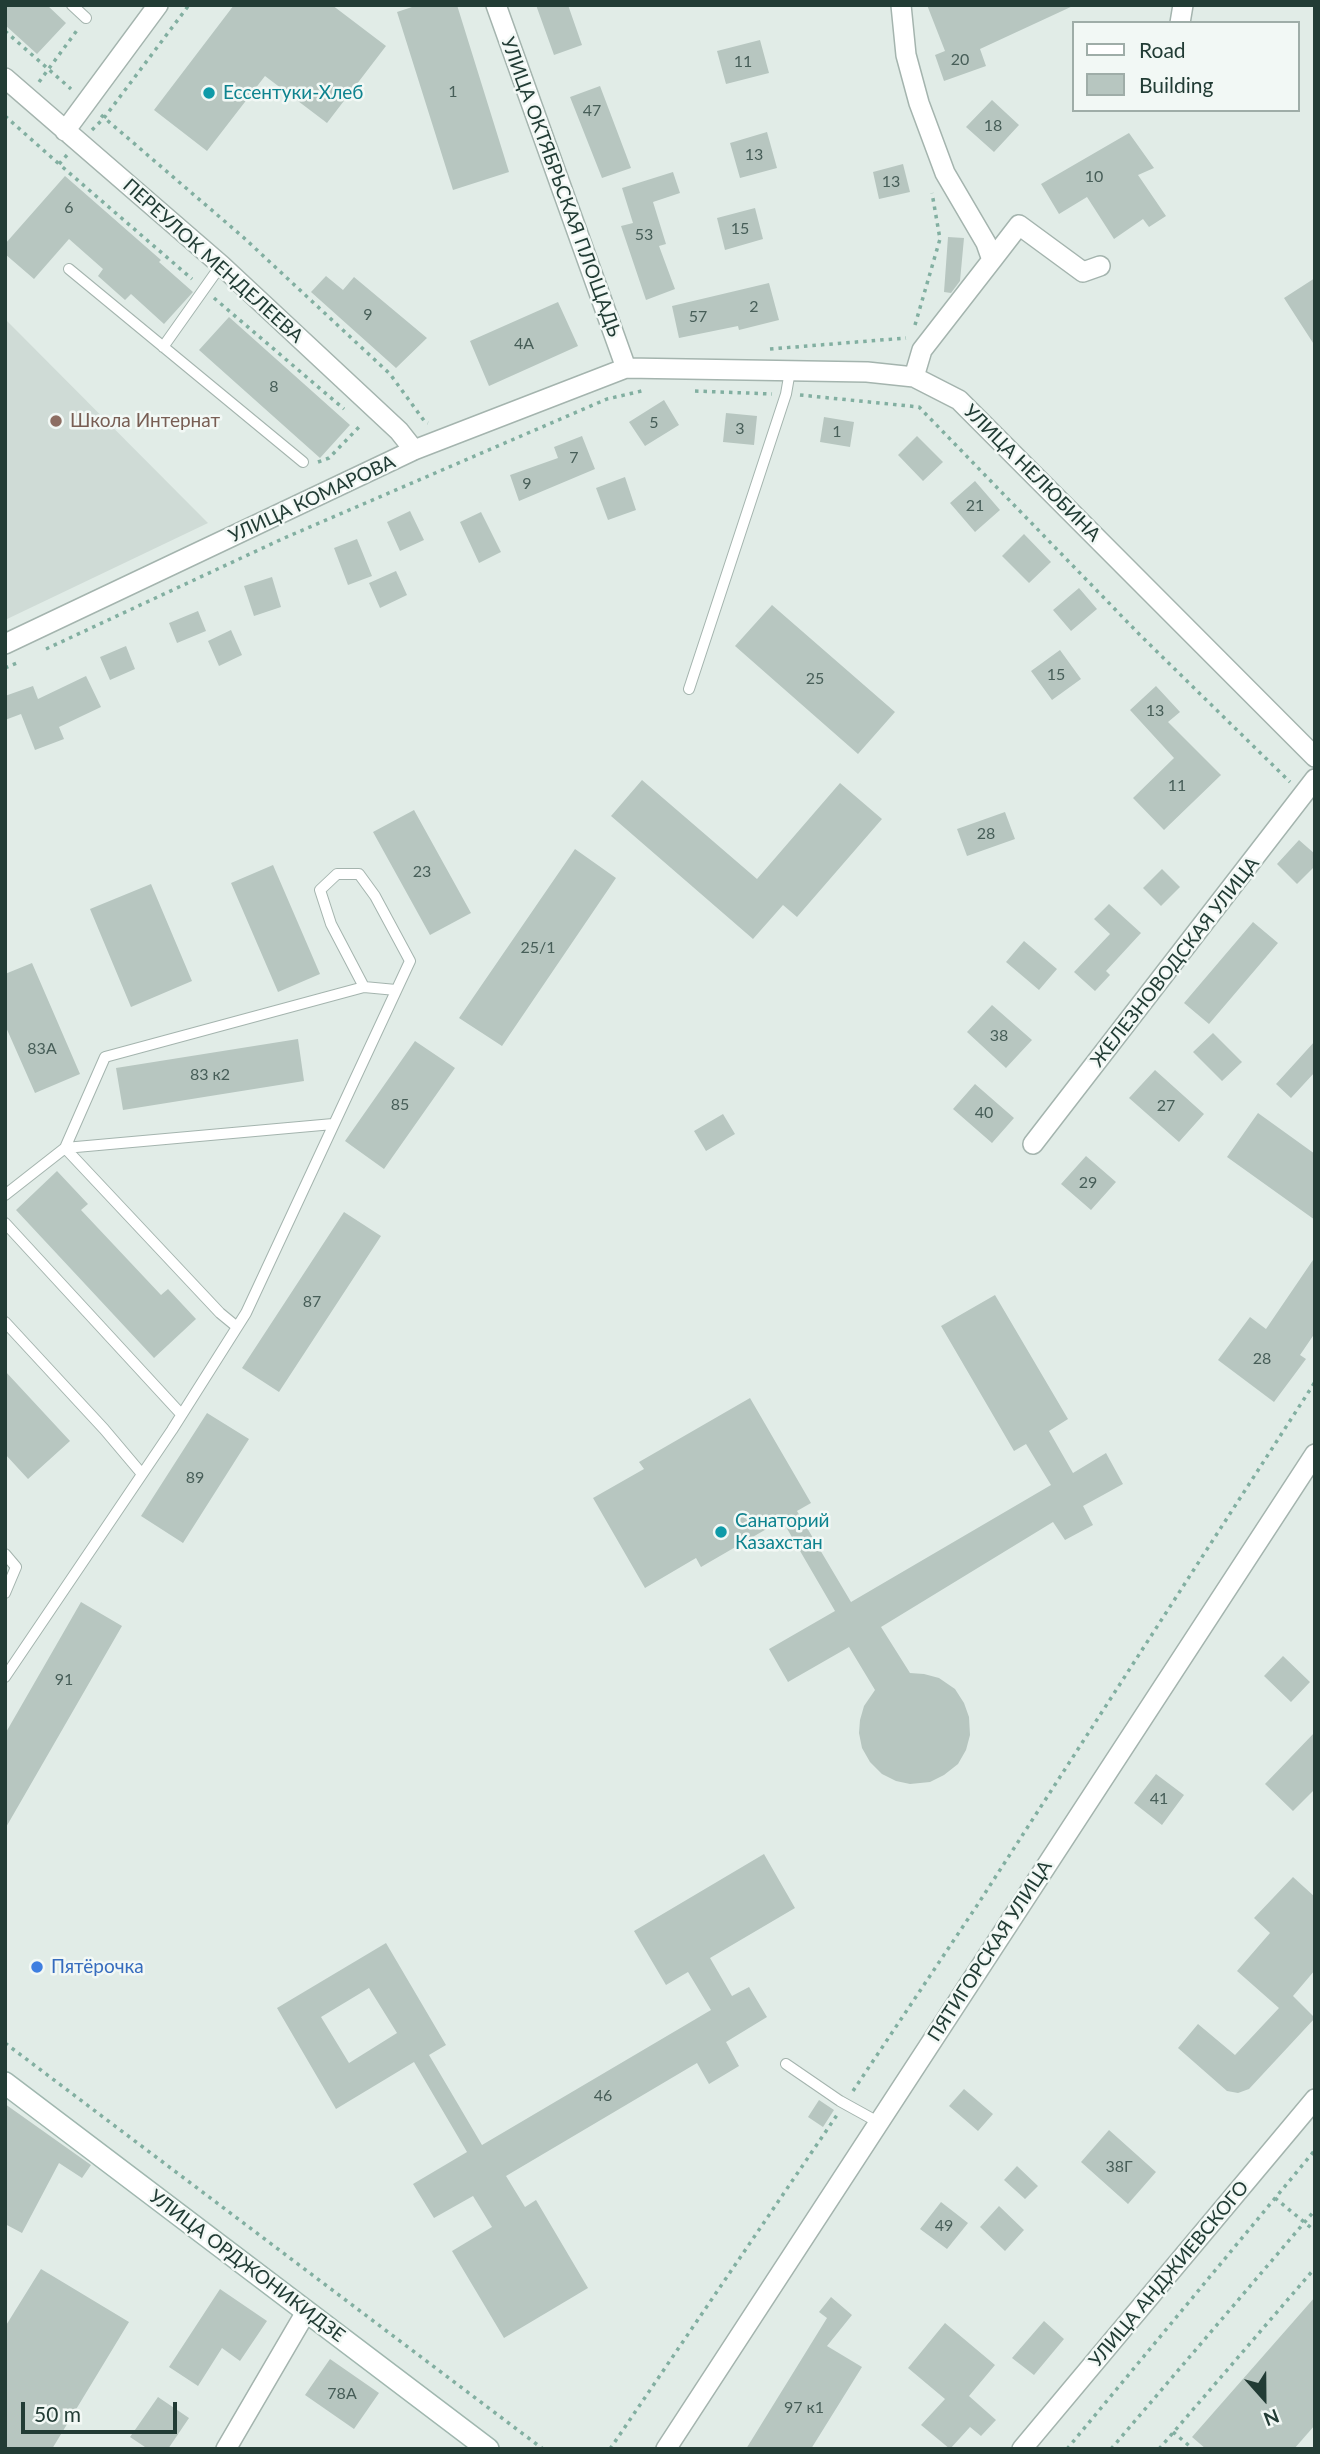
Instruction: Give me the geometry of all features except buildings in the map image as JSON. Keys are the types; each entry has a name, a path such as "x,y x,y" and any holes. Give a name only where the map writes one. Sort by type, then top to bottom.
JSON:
{"main road":[{"name":"УЛИЦА ОРДЖОНИКИДЗЕ","path":"5,2083 488,2449"}],"street":[{"path":"72,137 86,102 158,5"},
{"name":"УЛИЦА ОКТЯБРЬСКАЯ ПЛОЩАДЬ","path":"496,5 626,369"},
{"path":"901,5 906,55 919,103 945,173 986,243 992,260"},
{"name":"ПЕРЕУЛОК МЕНДЕЛЕЕВА","path":"5,78 222,265 378,411 414,450"},
{"path":"914,377 922,350 1019,225 1083,272 1100,266"},
{"name":"УЛИЦА НЕЛЮБИНА","path":"626,369 867,372 914,377 959,400 1315,757"},
{"name":"УЛИЦА КОМАРОВА","path":"5,644 414,450 626,369"},
{"name":"ЖЕЛЕЗНОВОДСКАЯ УЛИЦА","path":"1033,1144 1310,787"},
{"name":"ПЯТИГОРСКАЯ УЛИЦА","path":"666,2449 1314,1459"},
{"name":"УЛИЦА АНДЖИЕВСКОГО","path":"1022,2449 1315,2099"},
{"path":"226,2449 306,2312"}],"lane":[{"path":"72,5 86,18"},
{"path":"163,347 222,265"},
{"path":"69,269 303,462"},
{"path":"689,689 786,394 790,370"},
{"path":"5,1677 142,1474 246,1313 410,961 359,874 337,874 320,890 331,924 364,986"},
{"path":"65,1148 105,1057 364,986 396,990"},
{"path":"5,1195 27,1175 65,1148 333,1124"},
{"path":"65,1148 220,1314 237,1327"},
{"path":"5,1223 181,1414"},
{"path":"5,1322 142,1474"},
{"path":"5,1554 16,1567 5,1593"},
{"path":"786,2064 878,2122"}],"path":[{"path":"72,137 104,118 189,5"},
{"path":"27,98 86,18"},
{"path":"5,31 243,237 390,374 425,422 460,433"},
{"path":"5,116 59,164"},
{"path":"911,337 940,239 932,191"},
{"path":"43,650 295,533 607,399 647,390"},
{"path":"689,391 786,394 919,407 1139,634 1272,766 1310,787"},
{"path":"303,462 313,465 329,458 378,411"},
{"path":"5,668 18,662"},
{"path":"610,2449 978,1904 1315,1382"},
{"path":"5,2043 543,2449"},
{"path":"1068,2449 1315,2150"},
{"path":"1275,2198 1315,2231"},
{"path":"1111,2449 1315,2210"},
{"path":"1159,2449 1315,2268"},
{"path":"1173,2432 1193,2449"}],"shaded area":[{"name":"Школа Интернат","path":"5,319 208,523 5,620"}],"place":[{"name":"Ессентуки-Хлеб","path":"209,93"},
{"name":"Школа Интернат","path":"56,421"},
{"name":"Санаторий Казахстан","path":"721,1532"},
{"name":"Пятёрочка","path":"37,1967"}]}
